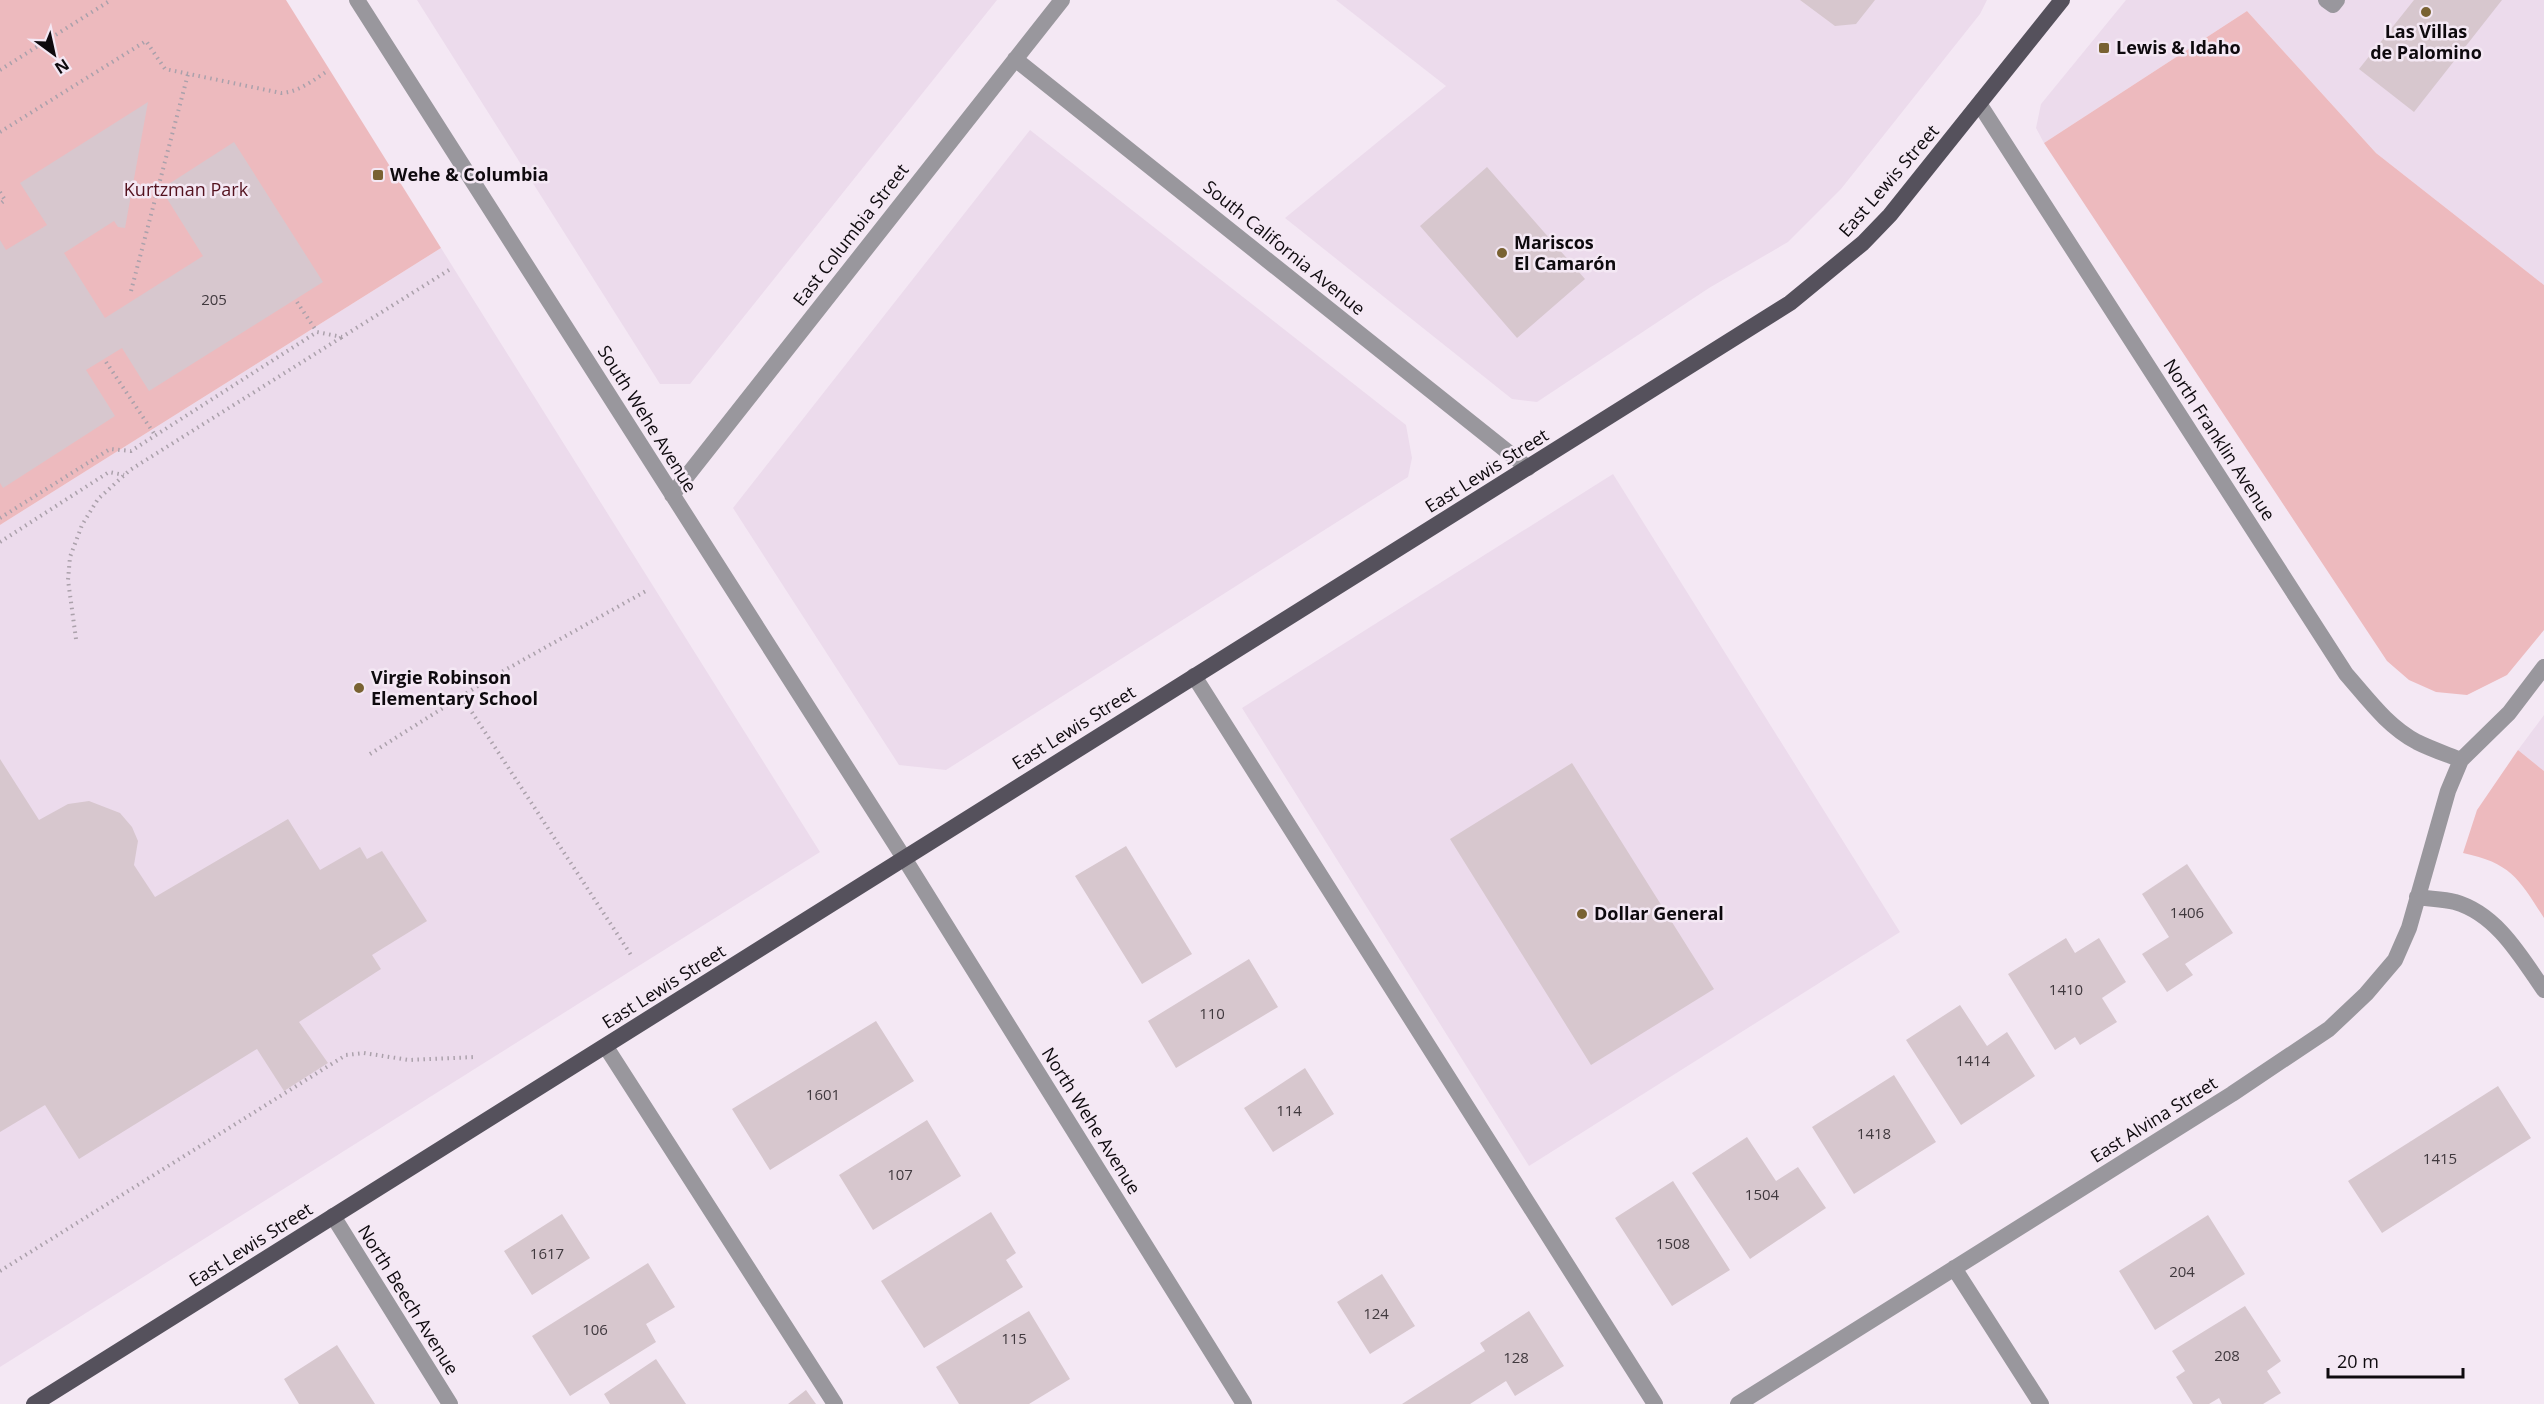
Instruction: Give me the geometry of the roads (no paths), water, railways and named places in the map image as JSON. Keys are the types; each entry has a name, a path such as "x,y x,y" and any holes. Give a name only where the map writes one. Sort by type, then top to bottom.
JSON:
{"main road":[{"name":"East Lewis Street","path":"43,1402 333,1216 1790,303 1831,271 1890,215 2062,0"}],"street":[{"name":"South Wehe Avenue","path":"357,0 904,858"},
{"name":"East Columbia Street","path":"672,495 1062,0"},
{"path":"2326,0 2333,5 2337,0"},
{"name":"South California Avenue","path":"1015,59 1528,468"},
{"name":"North Franklin Avenue","path":"1980,105 2346,674 2384,718 2401,732 2418,742 2461,760"},
{"path":"2461,760 2509,712 2544,667"},
{"path":"1194,676 1655,1404"},
{"name":"East Alvina Street","path":"1738,1404 2232,1094 2329,1029 2366,994 2394,960 2409,928 2448,791 2461,760"},
{"name":"North Wehe Avenue","path":"904,858 1244,1404"},
{"path":"2417,897 2456,902 2485,918 2510,940 2544,990"},
{"path":"606,1047 835,1404"},
{"name":"North Beech Avenue","path":"333,1216 450,1404"},
{"path":"1954,1268 2041,1404"}],"place":[{"name":"Las Villas de Palomino","path":"2426,12"},
{"name":"Lewis & Idaho","path":"2104,48"},
{"name":"Wehe & Columbia","path":"378,175"},
{"name":"Mariscos El Camarón","path":"1502,253"},
{"name":"Virgie Robinson Elementary School","path":"359,688"},
{"name":"Dollar General","path":"1582,914"}],"park label":[{"name":"Kurtzman Park","path":"186,190"}]}
